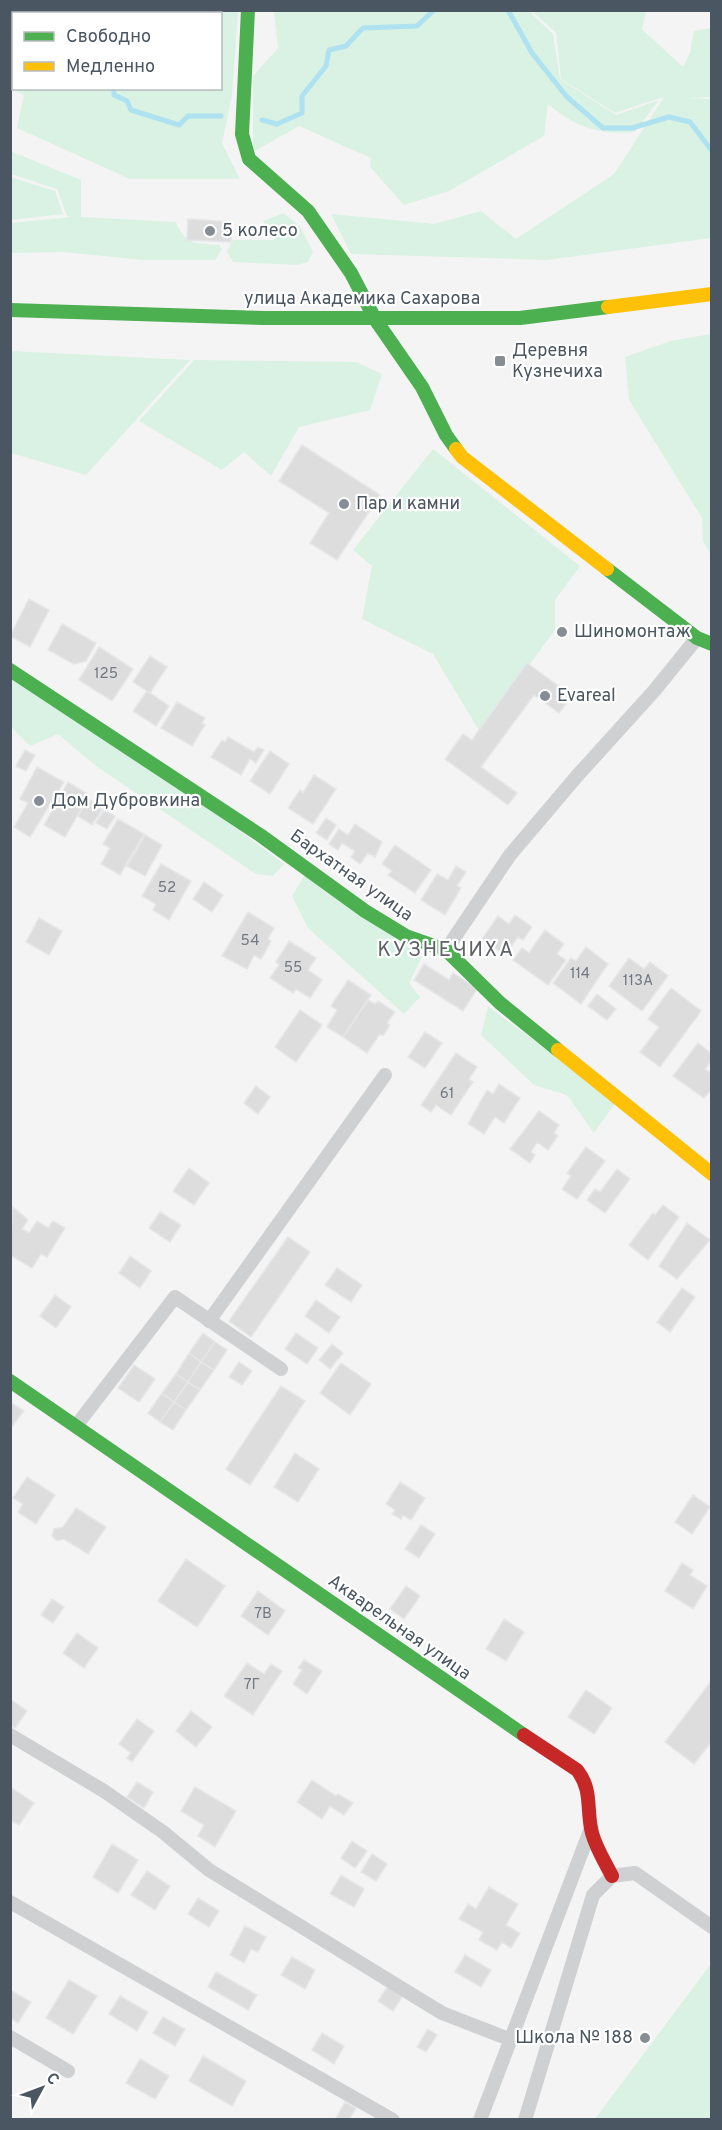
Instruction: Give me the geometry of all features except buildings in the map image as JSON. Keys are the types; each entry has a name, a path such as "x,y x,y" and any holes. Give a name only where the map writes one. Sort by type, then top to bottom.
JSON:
{"street":[{"path":"248,10 242,134 249,159 308,211 351,273 375,319 422,387 446,435 462,457 697,638 711,644"},
{"name":"улица Академика Сахарова","path":"10,310 375,319 520,318 630,306 711,294"},
{"path":"446,950 510,855 577,776 654,692 697,638"},
{"name":"Бархатная улица","path":"10,670 260,835 365,911 406,936 446,950 500,1003 711,1174"},
{"path":"209,1320 385,1075"},
{"path":"76,1426 175,1297 281,1369"},
{"name":"Акварельная улица","path":"10,1381 464,1696 577,1770 586,1780 591,1799 591,1828 612,1876"},
{"path":"10,1735 104,1791 163,1832 209,1870 442,2013 509,2039"},
{"path":"480,2120 591,1828"},
{"path":"525,2120 593,1895 612,1876 635,1872 711,1927"},
{"path":"10,1902 393,2120"},
{"path":"10,2037 68,2071"}],"green space":[{"path":"10,11 238,11 232,95 222,143 240,179 130,179 17,128 24,95 14,90 222,90 222,12 12,12 11,92"},
{"path":"274,11 529,11 553,34 560,79 616,115 659,100 635,132 622,133 589,128 568,119 548,104 544,136 449,191 404,205 370,167 371,158 299,126 253,152 253,76 278,48"},
{"path":"532,11 646,11 642,29 683,67 690,53 694,31 711,28 711,97 689,98 711,99 711,238 547,260 351,254 331,214 434,224 481,211 516,239 614,174 664,97 615,113 561,79 556,33"},
{"path":"10,151 81,180 81,217 176,222 179,230 187,239 198,243 219,245 222,249 215,260 143,260 63,252 11,253 11,223 72,217 67,216 57,189 11,174"},
{"path":"10,177 55,191 63,214 11,220"},
{"path":"284,213 301,228 313,252 308,262 297,265 233,262 227,251 233,240 274,240 263,221"},
{"path":"712,334 711,555 703,541 702,518 629,400 625,357 670,341"},
{"path":"11,351 190,360 86,475 11,453"},
{"path":"194,360 356,362 382,374 370,410 299,427 271,476 244,452 222,470 139,421"},
{"path":"433,449 580,566 555,600 555,630 480,732 433,654 362,619 372,566 353,550"},
{"path":"10,675 191,794 284,864 273,876 256,874 96,766 58,734 30,746 11,727"},
{"path":"306,873 422,957 409,983 420,997 404,1014 308,928 292,896"},
{"path":"488,1006 616,1102 594,1133 567,1095 534,1085 481,1035"},
{"path":"710,1965 711,2119 595,2119"}],"waterway":[{"path":"262,120 277,124 302,113 302,96 326,66 329,50 346,46 363,28 417,26 434,10"},
{"path":"508,10 532,53 567,97 603,128 632,128 669,117 690,122 712,151"},
{"path":"114,90 114,95 127,101 131,110 179,125 188,116 221,116"}],"traffic: fast":[{"path":"248,10 242,134 249,159 308,211 351,273 375,319 422,387 446,435 456,449"},
{"path":"10,310 264,318 520,318 608,307"},
{"path":"607,569 697,638 712,644"},
{"path":"10,670 260,835 365,911 406,936 446,950 500,1003 558,1050"},
{"path":"10,1381 524,1735"}],"traffic: slow":[{"path":"608,307 712,294"},
{"path":"456,449 462,457 607,569"},
{"path":"558,1050 712,1174"}],"traffic: jam":[{"path":"524,1735 577,1770 582,1778 587,1793 592,1833 612,1876"}],"place":[{"name":"5 колесо","path":"210,231"},
{"name":"Деревня Кузнечиха","path":"500,361"},
{"name":"Пар и камни","path":"344,504"},
{"name":"Шиномонтаж","path":"562,632"},
{"name":"Evareal","path":"545,696"},
{"name":"Дом Дубровкина","path":"39,801"},
{"name":"Школа № 188","path":"645,2038"}],"district":[{"name":"КУЗНЕЧИХА","path":"446,950"}]}
